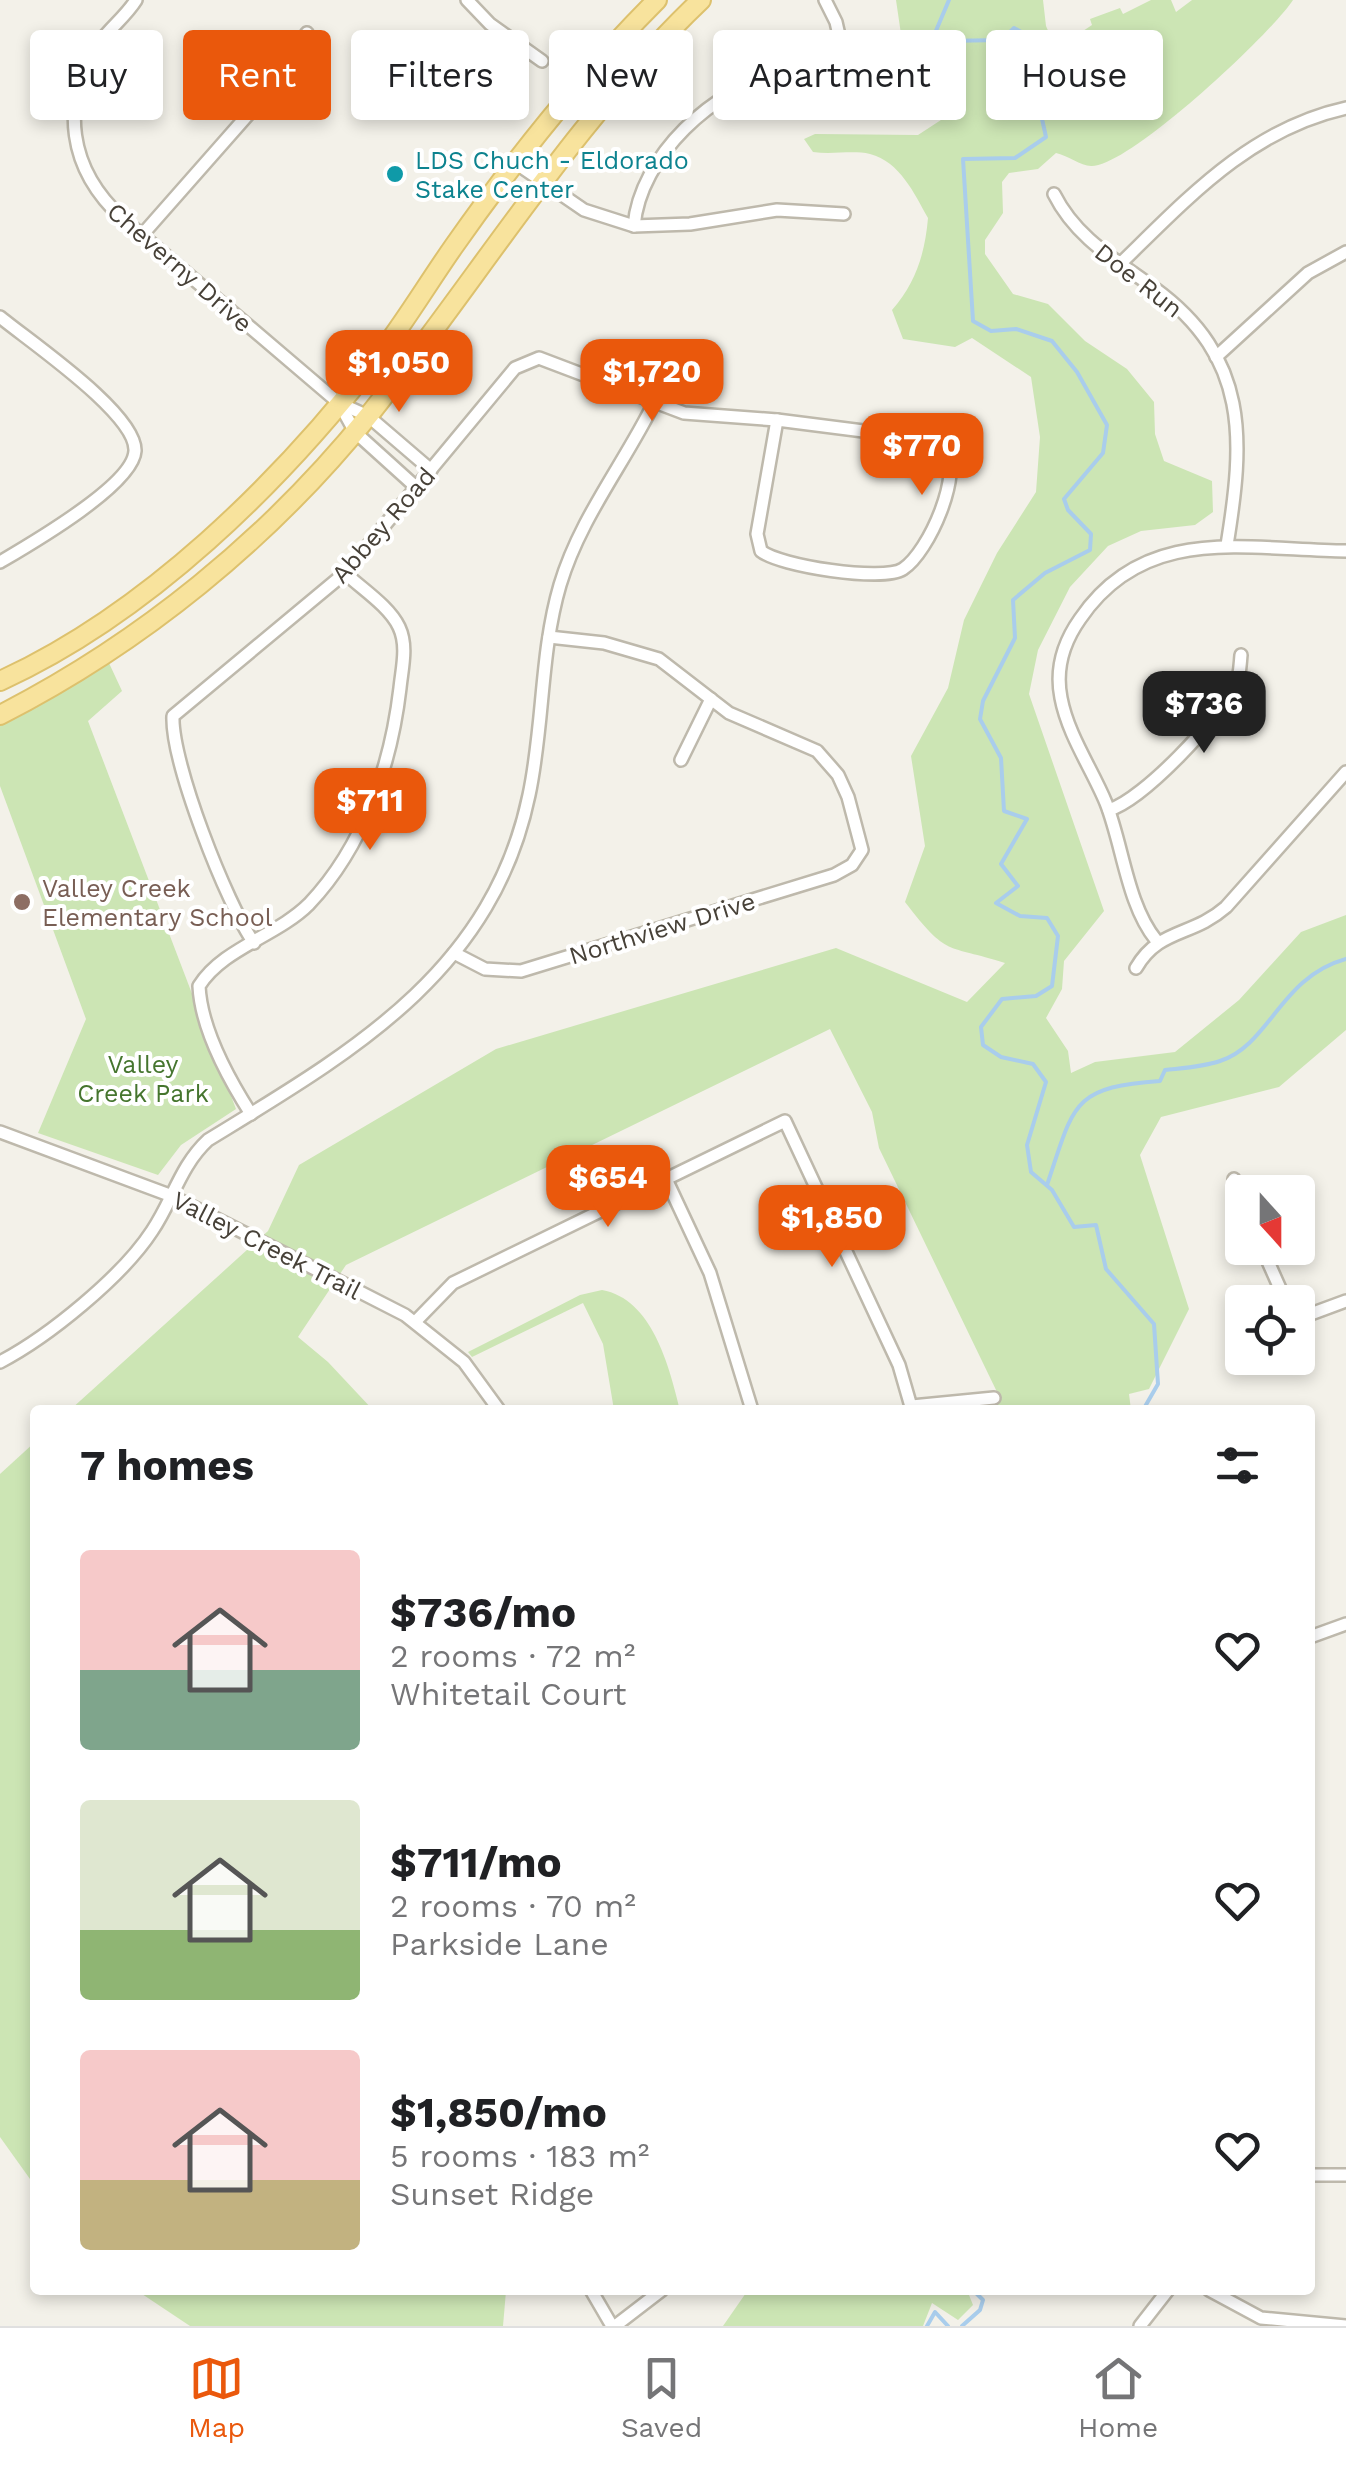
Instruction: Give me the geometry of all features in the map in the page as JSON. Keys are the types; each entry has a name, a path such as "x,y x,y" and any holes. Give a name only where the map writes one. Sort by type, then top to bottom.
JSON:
{"main road":[{"path":"0,681 86,631 193,554 262,490 339,403 608,48 657,0"},
{"path":"0,715 101,657 185,596 277,516 368,416 541,180 629,74 701,0"}],"street":[{"name":"Cheverny Drive","path":"136,0 101,40 82,74 72,120 82,168 94,188 142,235 339,403 368,416 431,470"},
{"path":"467,0 490,24 542,61"},
{"path":"825,0 838,30"},
{"path":"634,226 642,192 662,156 713,107"},
{"path":"1119,266 1194,192 1256,143 1299,120 1346,108"},
{"path":"142,235 243,120"},
{"path":"517,164 584,210 634,226 690,224 777,210 844,214"},
{"name":"Doe Run","path":"1054,194 1079,230 1119,266 1174,303 1216,356 1240,433 1227,545"},
{"path":"1216,356 1308,273 1346,252"},
{"path":"0,317 121,417 135,451 126,470 112,484 0,562"},
{"name":"Abbey Road","path":"254,943 234,904 173,740 172,723 179,710 345,573 516,368 539,358 654,403"},
{"name":"Cheverny Drive","path":"339,403 354,432 417,488"},
{"path":"0,1362 36,1340 126,1262 154,1228 195,1152 372,1036 454,954 499,877 526,811 548,637 575,542 654,403 698,416 777,420 926,439 945,446 953,460 951,484 926,540 904,568 878,576 781,561 761,551 757,534 777,420"},
{"path":"1156,940 1144,920 1109,810 1060,693 1061,653 1068,636 1093,600 1118,578 1193,547 1227,545 1346,552"},
{"path":"251,1114 225,1068 200,1001 200,986 207,974 292,918 328,881 356,834 390,757 404,655 401,632 345,573"},
{"path":"548,637 604,643 659,659 711,699 681,760"},
{"path":"1109,810 1147,790 1222,704 1235,688 1241,655"},
{"name":"Northview Drive","path":"454,954 485,970 521,971 834,875 852,865 862,850 848,797 828,761 808,745 748,722 711,699"},
{"path":"1136,968 1156,940 1203,924 1226,907 1346,772"},
{"path":"416,1322 453,1284 785,1121 899,1365 911,1405"},
{"name":"Valley Creek Trail","path":"0,1132 172,1196 416,1322 464,1362 495,1405"},
{"path":"666,1179 710,1273 750,1405"},
{"path":"1315,1312 1346,1301"},
{"path":"937,1405 994,1398"},
{"path":"1315,1634 1346,1624"},
{"path":"1315,2175 1346,2175"},
{"path":"593,2295 613,2326 655,2295"},
{"path":"1140,2326 1164,2295"},
{"path":"1218,2295 1261,2318 1346,2326"}],"green space":[{"path":"896,0 1043,0 1048,30 986,30 986,120 1163,120 1163,30 1084,30 1092,25 1090,19 1120,8 1123,14 1151,0 1171,0 1176,12 1192,0 1293,0 1198,97 1135,146 1091,166 1056,153 1038,169 1009,173 1002,182 1003,213 985,240 985,254 1013,294 1048,304 1085,341 1127,369 1154,402 1155,434 1164,461 1212,481 1213,512 1195,525 1141,531 1108,546 1070,587 1038,650 1029,694 1104,911 1064,961 1062,989 1046,1018 1068,1051 1071,1073 1095,1062 1175,1052 1239,1000 1301,932 1346,915 1346,1030 1279,1087 1161,1117 1140,1155 1189,1309 1149,1389 1129,1394 1130,1405 998,1405 997,1392 879,1148 872,1112 830,1029 346,1265 298,1337 368,1405 76,1405 268,1231 299,1165 496,1049 836,948 967,1002 1005,963 940,941 905,902 925,846 911,756 948,688 964,620 997,553 1036,492 1040,437 1031,377 972,338 955,347 903,339 892,310 918,267 928,218 905,180 881,158 863,153 813,152 804,139 815,134 918,135 941,120 966,120 966,30 900,30"},
{"name":"Valley Creek Park","path":"109,663 122,691 88,721 236,1109 181,1145 158,1175 38,1133 86,1019 0,786 0,724"},
{"path":"602,1290 634,1306 656,1336 679,1405 613,1405 603,1344 583,1303 472,1357 468,1352 580,1295"},
{"path":"30,1447 30,2179 0,2137 0,1474"},
{"path":"144,2295 506,2295 503,2326 190,2326"},
{"path":"745,2295 969,2295 973,2305 958,2320 932,2303 923,2326 723,2326"}],"waterway":[{"path":"949,0 935,33 945,41 1002,40 1014,28 1023,33 1046,137 1015,158 963,159 973,321 991,331 1016,329 1052,341 1077,372 1107,425 1103,453 1064,499 1068,510 1091,534 1090,550 1045,573 1013,600 1015,638 983,701 980,719 1001,758 1004,811 1027,819 1001,864 1018,886 996,903 1020,916 1047,918 1058,936 1052,986 1036,996 1002,999 981,1027 983,1045 1001,1057 1033,1064 1046,1082 1027,1145 1031,1172 1052,1190 1074,1227 1096,1225 1106,1269 1154,1324 1158,1384 1146,1405"},
{"path":"1047,1185 1071,1119 1092,1095 1160,1081 1165,1070 1207,1065 1237,1053 1306,980 1346,959"},
{"path":"962,2326 980,2310 983,2300 978,2295"},
{"path":"927,2326 935,2312 948,2326"}],"place":[{"name":"LDS Chuch - Eldorado Stake Center","path":"395,174"},
{"name":"Valley Creek Elementary School","path":"22,902"}]}
